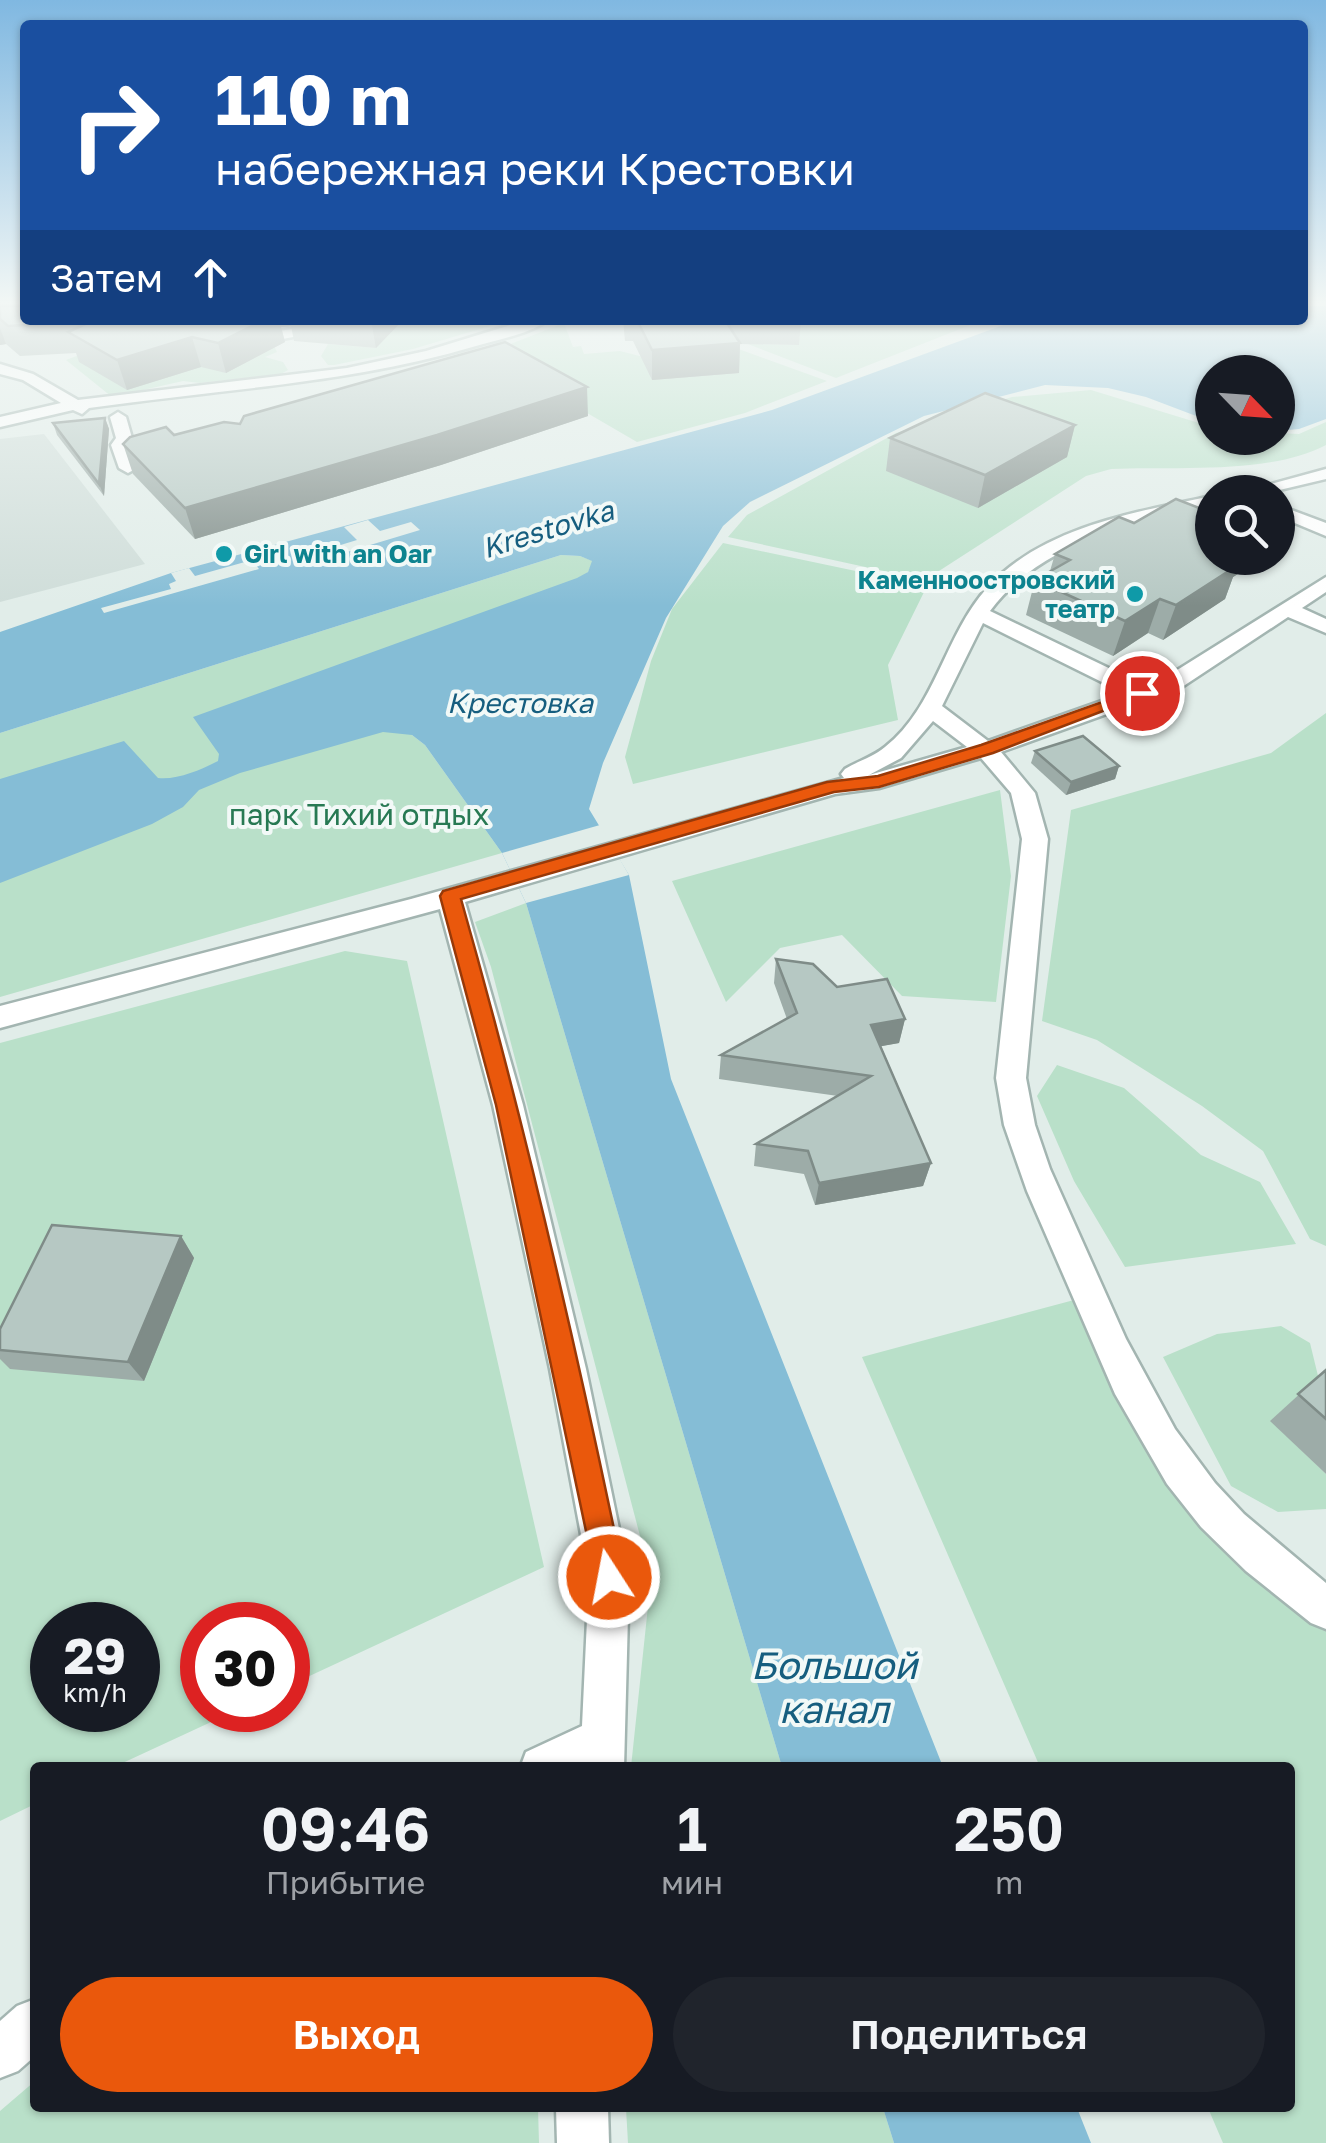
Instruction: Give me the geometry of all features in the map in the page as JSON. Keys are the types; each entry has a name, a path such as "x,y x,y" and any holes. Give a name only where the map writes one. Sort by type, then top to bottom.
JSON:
{"street":[{"path":"0,422 62,406"},
{"path":"75,406 96,414 127,406"},
{"path":"116,409 148,406"},
{"path":"116,409 124,438 119,445 128,468"},
{"path":"1316,482 1326,474"},
{"path":"833,786 892,755 909,738 979,613 996,589 1010,578 1067,544 1142,516 1195,505"},
{"path":"1295,517 1326,530"},
{"path":"1295,537 1326,549"},
{"path":"0,1018 450,896 833,786 879,781 987,749 1174,682 1326,583"},
{"path":"1289,608 1326,626"},
{"path":"979,613 1142,693"},
{"path":"929,706 987,749 1014,777 1033,809 1035,839 1011,1078 1014,1116 1028,1158 1153,1429 1200,1496 1260,1560 1326,1608"},
{"path":"450,896 508,1105 568,1369 609,1577 604,1752 565,1762"},
{"path":"0,2053 30,2028"},
{"path":"582,2112 584,2143"}],"shaded area":[{"path":"44,434 145,564 0,602 0,439"}],"green space":[{"path":"575,406 763,406 745,413 637,442"},
{"path":"983,406 1143,406 1195,422 1195,455 1295,455 1295,434 1326,422 1326,445 1278,461 1111,469 1086,476 925,580 728,537 747,515 896,433"},
{"path":"723,543 927,586 888,665 898,720 633,784 625,757 651,661 672,609"},
{"path":"561,555 593,561 588,572 412,735 425,745 502,853 0,997 0,733"},
{"path":"1326,713 1326,1246 1310,1239 1263,1151 1202,1106 1097,1040 1042,1021 1071,810 1271,753"},
{"path":"1000,790 1011,876 996,1002 902,996 842,935 780,948 726,1002 672,881"},
{"name":"парк Тихий отдых","path":"526,903 781,1762 632,1762 651,1578 491,967 475,922"},
{"path":"345,951 407,961 544,1567 310,1676 310,1602 180,1602 180,1732 190,1732 125,1762 30,1762 30,1806 0,1821 0,1043"},
{"path":"1057,1065 1124,1088 1201,1155 1260,1182 1296,1244 1125,1267 1074,1181 1037,1096"},
{"path":"1089,1296 1153,1429 1326,1608 1326,2143 1223,2143 1210,2112 1295,2112 1295,1762 1038,1762 862,1357"},
{"path":"1281,1326 1310,1343 1319,1380 1271,1421 1326,1474 1326,1509 1278,1512 1231,1486 1163,1357 1217,1334"},
{"path":"30,2085 30,2112 538,2112 539,2143 0,2143 0,2111"},
{"path":"626,2112 884,2112 894,2143 628,2143"}],"water":[{"path":"783,406 963,406 924,416 750,502 723,526 666,618 603,763 589,809 629,875 671,1079 941,1762 781,1762 526,903 502,853 425,745 412,735 383,732 240,773 199,790 183,807 152,824 0,883 0,779 124,741 158,778 196,771 218,761 219,754 193,717 577,578 588,572 592,561 561,555 0,733 0,632 171,573"},
{"path":"1170,406 1195,406 1195,416"},
{"path":"1295,406 1326,406 1326,419 1295,429"},
{"path":"884,2112 1079,2112 1091,2143 894,2143"}],"pier":[{"path":"368,520 380,531 411,522 420,530 327,558 321,551 357,540 344,527"},
{"path":"252,560 259,569 104,613 101,608 171,589 169,584 176,581 171,573 189,568 195,576"},
{"path":"600,825 629,875 526,903 502,853"}],"building":[{"path":"279,406 528,406 185,508 123,444 130,437 166,427 174,435 224,422 240,424 244,416"},
{"path":"958,406 1022,406 1075,425 985,475 890,438"},
{"path":"105,418 99,484 53,423"},
{"path":"1176,499 1195,506 1195,575 1222,575 1176,605 1160,599 1125,621 1035,580 1070,560 1055,554 1119,517 1134,523"},
{"path":"1083,736 1119,766 1071,782 1035,751"},
{"path":"776,959 813,964 837,987 887,979 905,1019 871,1025 931,1163 819,1183 808,1151 756,1144 871,1076 721,1055 797,1013"},
{"path":"52,1225 181,1236 128,1362 0,1350 0,1329"},
{"path":"1326,1370 1326,1419 1298,1394"}],"place":[{"name":"Girl with an Oar","path":"224,554"},
{"name":"Каменноостровский театр","path":"1135,594"}],"route":[{"path":"609,1577 568,1369 508,1105 450,896 833,786 879,781 987,749 1142,693"}],"water label":[{"name":"Krestovka","path":"548,529"},
{"name":"Крестовка","path":"520,703"},
{"name":"Большой канал","path":"834,1688"}]}
